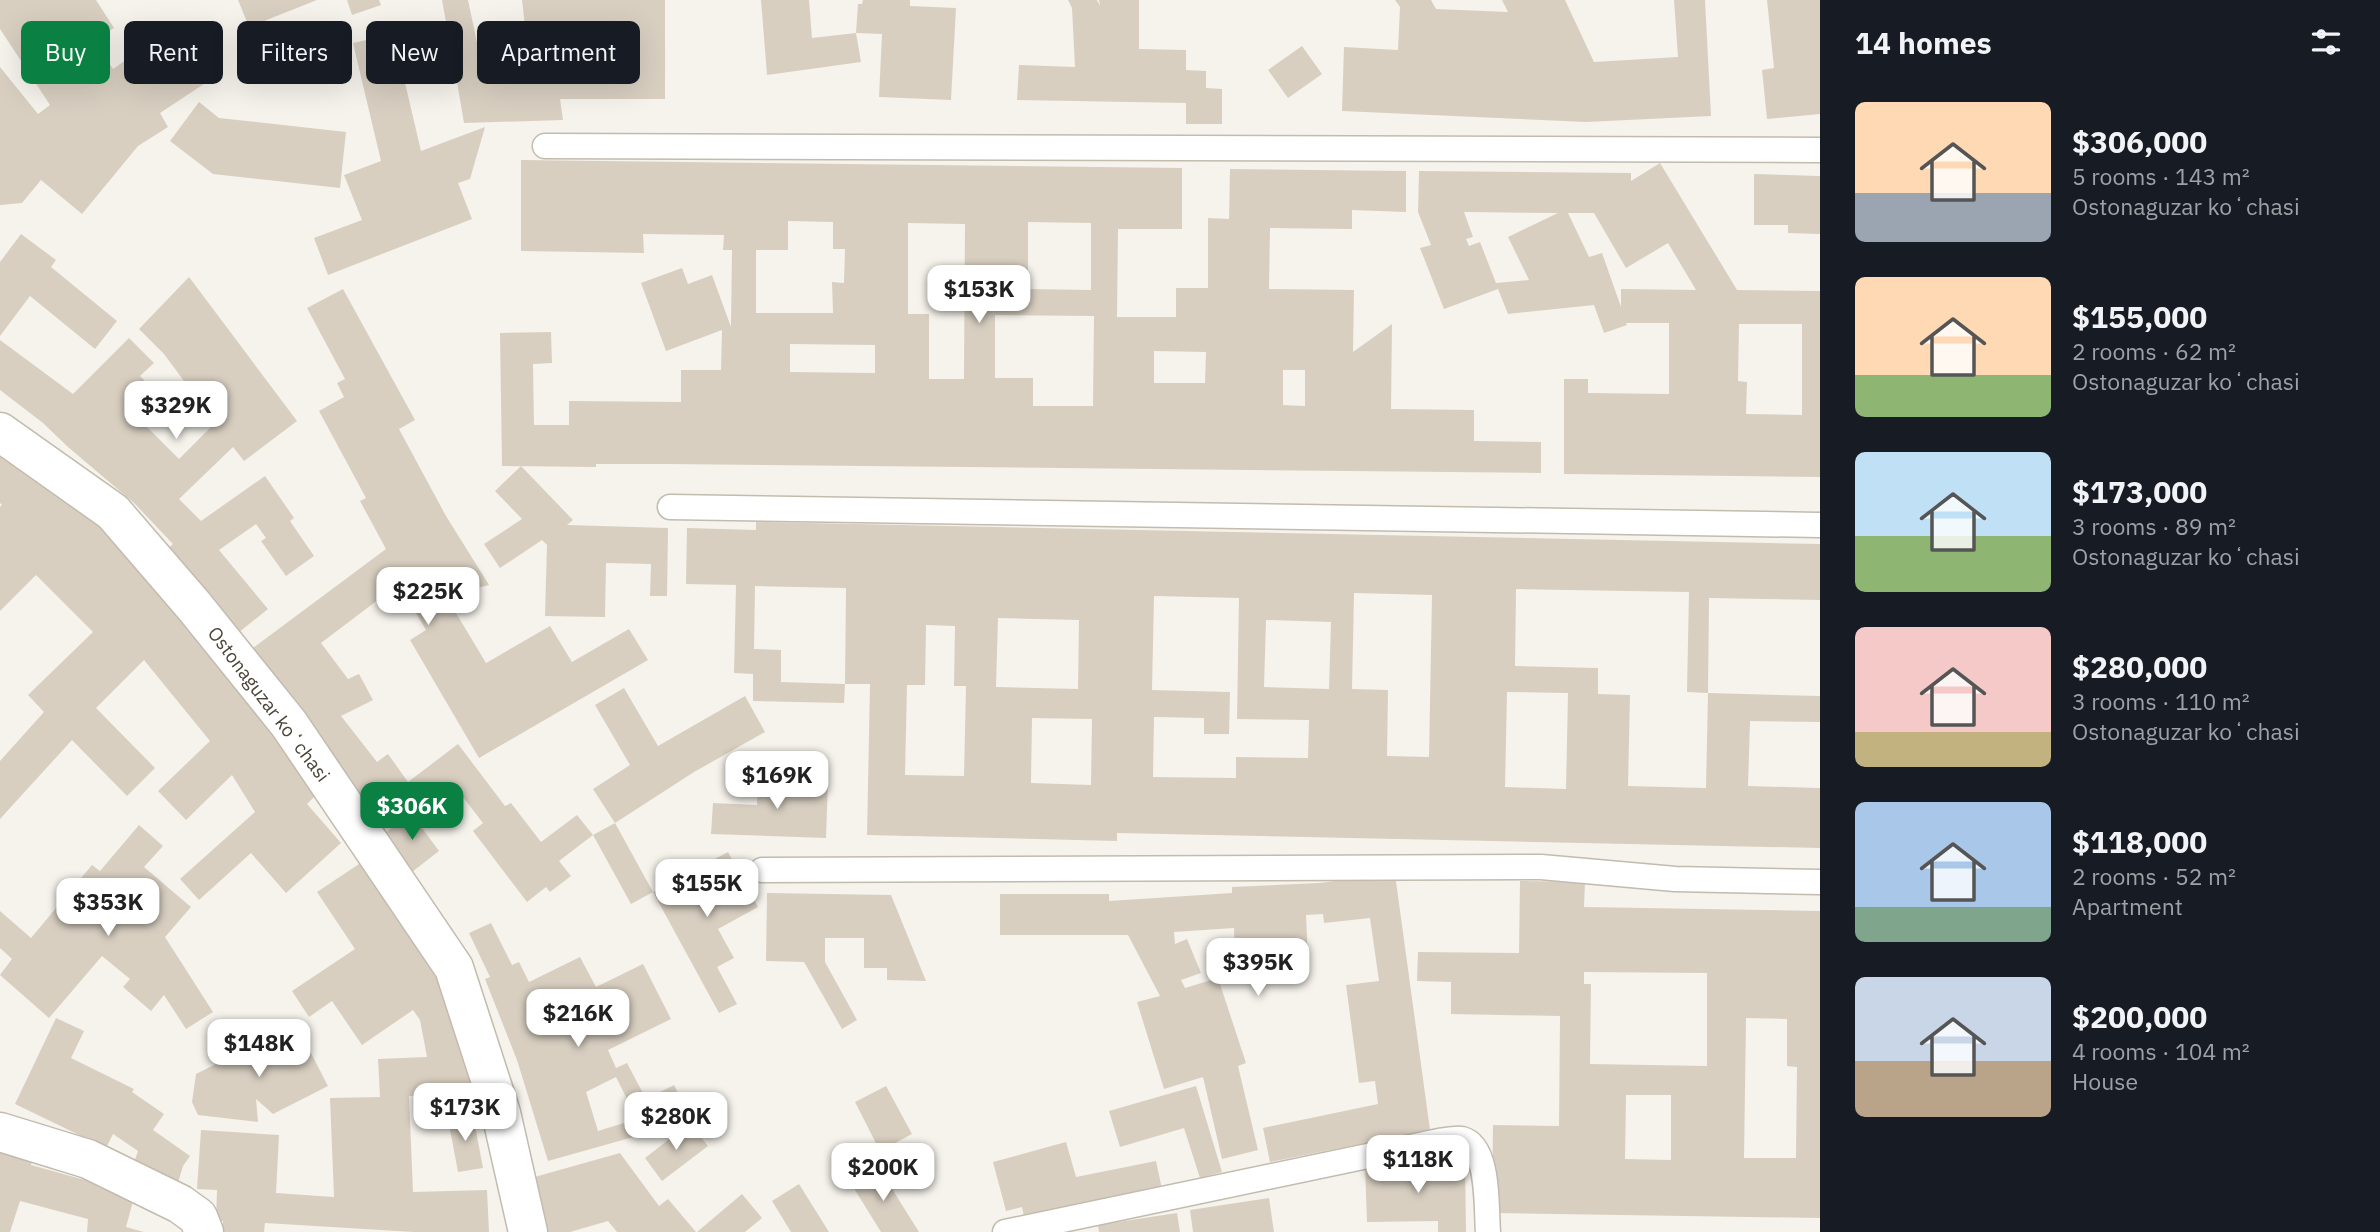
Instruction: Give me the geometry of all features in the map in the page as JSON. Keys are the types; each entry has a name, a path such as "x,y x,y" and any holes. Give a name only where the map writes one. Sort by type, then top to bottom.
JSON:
{"street":[{"name":"Ostonaguzar koʻchasi","path":"0,432 113,512 194,606 289,724 454,968 501,1113 528,1232"},
{"path":"0,1132 88,1159 111,1170 180,1204 198,1217 204,1232"}],"lane":[{"path":"545,145 1820,150"},
{"path":"670,507 1820,526"},
{"path":"762,870 1541,867 1675,878 1820,882"},
{"path":"1005,1232 1439,1140 1462,1139 1476,1148 1482,1163 1488,1232"}],"building":[{"path":"0,0 96,0 110,21 21,21 21,61 0,29"},
{"path":"238,0 317,0 264,21 247,21"},
{"path":"347,0 379,0 381,5 352,15"},
{"path":"442,0 468,0 477,42 477,84 640,84 640,21 524,21 522,0 665,0 665,99 560,99 563,120 464,123 457,84 463,84 463,21 446,21"},
{"path":"761,0 809,0 812,38 856,33 861,62 767,75"},
{"path":"863,0 910,0 910,6 956,8 951,100 879,97 882,34 856,33 858,4 862,4"},
{"path":"1068,0 1097,0 1100,6 1099,0 1139,0 1139,49 1186,50 1186,70 1206,71 1206,88 1222,89 1222,124 1186,124 1186,103 1017,100 1019,65 1075,67 1072,8"},
{"path":"1395,0 1431,0 1436,9 1508,12 1502,0 1565,0 1594,62 1678,57 1674,0 1705,0 1711,116 1586,122 1342,111 1344,47 1398,50 1400,7"},
{"path":"1767,0 1820,0 1820,114 1767,119 1762,70 1774,68"},
{"path":"366,40 366,84 405,84 421,151 485,127 470,179 458,183 472,219 328,275 314,238 362,220 344,175 381,161 353,43"},
{"path":"1302,46 1322,74 1288,98 1268,70"},
{"path":"124,61 124,84 204,84 160,113 168,127 138,146 82,214 41,180 22,203 0,205 0,67 38,114 50,105 36,84 110,84 110,64 113,69"},
{"path":"199,102 219,118 346,132 340,188 213,174 170,141"},
{"path":"521,160 1182,168 1182,229 1118,229 1117,317 1176,317 1176,288 1208,288 1208,218 1229,219 1230,169 1406,171 1406,212 1352,210 1352,229 1270,228 1269,289 1354,290 1353,352 1392,324 1391,409 1474,410 1474,441 1541,442 1541,473 667,464 596,464 596,467 502,466 500,333 551,332 552,363 533,364 534,425 569,425 569,401 681,402 681,370 721,370 722,330 666,351 641,283 682,268 688,284 712,275 731,327 732,250 723,250 724,235 643,234 644,253 521,251","holes":["788,221 833,222 833,249 845,249 844,283 832,282 833,313 756,313 756,250 788,250","1028,222 1091,223 1091,290 1028,289","908,223 965,224 964,379 929,379 929,314 908,314","995,315 1094,316 1093,406 1033,406 1033,378 995,378","790,344 875,345 875,373 790,372","1154,351 1206,352 1205,383 1154,383","1283,370 1305,370 1305,406 1283,405"]},
{"path":"1660,163 1737,290 1820,291 1820,477 1564,474 1564,379 1588,379 1588,393 1669,394 1669,323 1626,323 1627,325 1604,333 1594,305 1508,314 1498,289 1444,309 1420,248 1431,245 1418,212 1419,171 1631,173 1631,181","holes":["1464,212 1558,213 1508,237 1529,280 1496,283 1480,242 1469,246 1466,239 1473,237","1568,213 1594,213 1626,268 1668,243 1696,290 1621,289 1621,307 1602,253 1589,257","1739,324 1802,324 1802,415 1746,414 1747,382 1738,381"]},
{"path":"1754,174 1820,176 1820,234 1788,233 1788,225 1754,225"},
{"path":"21,234 56,260 51,267 117,321 95,349 30,296 0,336 0,262"},
{"path":"189,277 297,421 244,461 233,447 179,499 201,521 265,476 294,518 290,521 314,556 286,576 261,541 266,538 256,524 219,550 268,609 238,633 167,549 173,544 134,503 43,423 0,390 0,340 73,394 129,338 154,363 140,376 169,406 147,427 179,459 215,423 164,354 139,329"},
{"path":"343,289 415,420 399,429 446,516 489,585 466,591 473,602 456,613 486,663 550,626 572,662 629,629 648,660 479,758 410,640 426,630 399,584 321,643 348,679 359,674 373,700 341,716 377,762 388,754 408,782 458,744 505,806 511,803 541,842 577,815 593,835 559,861 571,876 550,892 546,887 527,902 473,831 483,823 452,783 411,813 395,792 364,814 344,787 352,781 253,648 386,549 360,501 366,498 319,411 344,397 337,383 345,379 307,308"},
{"path":"0,442 70,493 167,591 317,794 307,804 341,843 286,893 251,853 199,900 180,879 255,812 232,775 186,820 158,791 210,741 144,660 96,708 155,768 127,796 72,740 0,819 0,761 44,712 28,695 93,632 36,575 0,611"},
{"path":"521,466 573,520 567,525 668,528 667,596 650,596 651,564 606,563 605,617 545,616 547,545 542,540 500,568 484,544 522,519 495,491"},
{"path":"756,522 1820,544 1820,600 1709,598 1708,693 1820,696 1820,722 1750,721 1748,786 1820,788 1820,848 1117,833 1117,841 867,835 870,684 845,684 844,703 753,701 753,674 734,673 736,585 686,584 687,528 756,530","holes":["755,586 846,588 845,684 781,682 781,650 754,649","1516,589 1689,592 1687,692 1708,693 1706,788 1628,786 1630,695 1598,694 1598,668 1515,666","1354,593 1432,595 1429,757 1387,756 1388,690 1352,689","1154,596 1239,598 1237,719 1309,720 1308,758 1236,757 1236,778 1153,777 1154,717 1204,718 1204,734 1229,734 1230,692 1152,690","998,618 1079,620 1078,689 996,687","1266,620 1331,622 1329,689 1264,687","926,625 955,626 954,686 966,686 964,776 905,775 907,685 925,685","1507,692 1568,693 1566,789 1505,787","1032,718 1092,719 1091,785 1031,783"]},
{"path":"624,688 658,746 745,696 765,732 694,772 615,823 593,789 630,765 595,705"},
{"path":"758,777 828,780 826,838 711,834 713,803 757,805"},
{"path":"411,813 439,851 412,872 384,834"},
{"path":"615,823 653,892 631,904 593,835"},
{"path":"139,825 163,846 144,867 191,907 165,937 213,1012 186,1029 164,995 151,1011 123,987 130,979 102,956 49,1018 0,975 12,959 0,948 0,911 31,938 92,865 100,871"},
{"path":"728,852 758,907 718,929 734,958 717,967 737,1004 719,1013 653,892"},
{"path":"368,858 423,941 470,1055 472,1093 409,1096 413,1192 487,1190 489,1232 414,1232 265,1223 264,1232 222,1232 223,1221 216,1221 217,1190 197,1189 201,1130 279,1135 276,1193 334,1197 330,1098 380,1097 378,1059 427,1057 420,1020 413,1010 362,1045 332,1001 309,1017 292,991 355,949 317,892"},
{"path":"1395,874 1430,1130 1270,1162 1263,1128 1378,1104 1375,1081 1359,1083 1346,985 1379,981 1370,918 1324,923 1323,914 1306,915 1308,960 1235,964 1234,928 1174,932 1175,944 1187,939 1201,973 1181,980 1185,988 1218,978 1246,1063 1238,1066 1258,1150 1222,1159 1203,1077 1164,1089 1137,1002 1160,996 1128,935 1000,935 1000,894 1109,894 1109,901 1232,893 1232,887 1319,883"},
{"path":"1520,881 1585,882 1584,907 1820,911 1820,1218 1492,1213 1493,1125 1559,1126 1560,1016 1451,1014 1451,982 1417,981 1418,952 1519,953","holes":["1584,972 1707,973 1707,1066 1590,1064 1591,984 1584,984","1746,1018 1787,1019 1787,1066 1797,1067 1796,1158 1744,1158","1626,1095 1671,1095 1671,1160 1625,1159"]},
{"path":"767,893 891,895 926,981 887,980 887,968 864,968 864,938 825,938 825,962 857,1020 842,1029 804,962 766,961"},
{"path":"491,923 512,965 519,962 529,982 580,957 596,987 643,964 671,1019 608,1050 616,1068 627,1063 646,1099 674,1085 688,1113 644,1134 548,1161 517,1060 485,979 490,977 469,933","holes":["616,1077 637,1119 598,1131 586,1092"]},
{"path":"56,1018 84,1031 71,1058 134,1089 132,1092 164,1114 153,1130 190,1156 183,1166 177,1186 131,1171 138,1151 113,1134 106,1148 15,1104"},
{"path":"296,1024 328,1086 273,1114 256,1099 258,1122 198,1115 192,1102 196,1074"},
{"path":"886,1086 912,1134 880,1151 855,1102"},
{"path":"1196,1086 1222,1172 1200,1178 1184,1128 1120,1147 1109,1111"},
{"path":"473,1115 483,1168 458,1172 448,1119"},
{"path":"690,1123 708,1146 662,1181 645,1158"},
{"path":"0,1137 36,1148 31,1165 135,1194 126,1227 144,1232 87,1232 88,1219 20,1201 10,1232 0,1232"},
{"path":"1066,1142 1076,1177 1156,1161 1162,1189 1025,1221 1022,1207 1006,1211 993,1162"},
{"path":"620,1153 659,1206 668,1199 696,1232 617,1232 608,1221 570,1232 546,1232 531,1178"},
{"path":"1465,1164 1466,1232 1438,1232 1438,1221 1367,1222 1365,1165"},
{"path":"877,1165 919,1232 881,1232 850,1182"},
{"path":"799,1184 829,1232 791,1232 772,1201"},
{"path":"742,1194 762,1218 745,1232 697,1232"},
{"path":"1269,1198 1274,1232 1193,1232 1190,1210"},
{"path":"1177,1213 1180,1232 1099,1232 1098,1225"}]}
